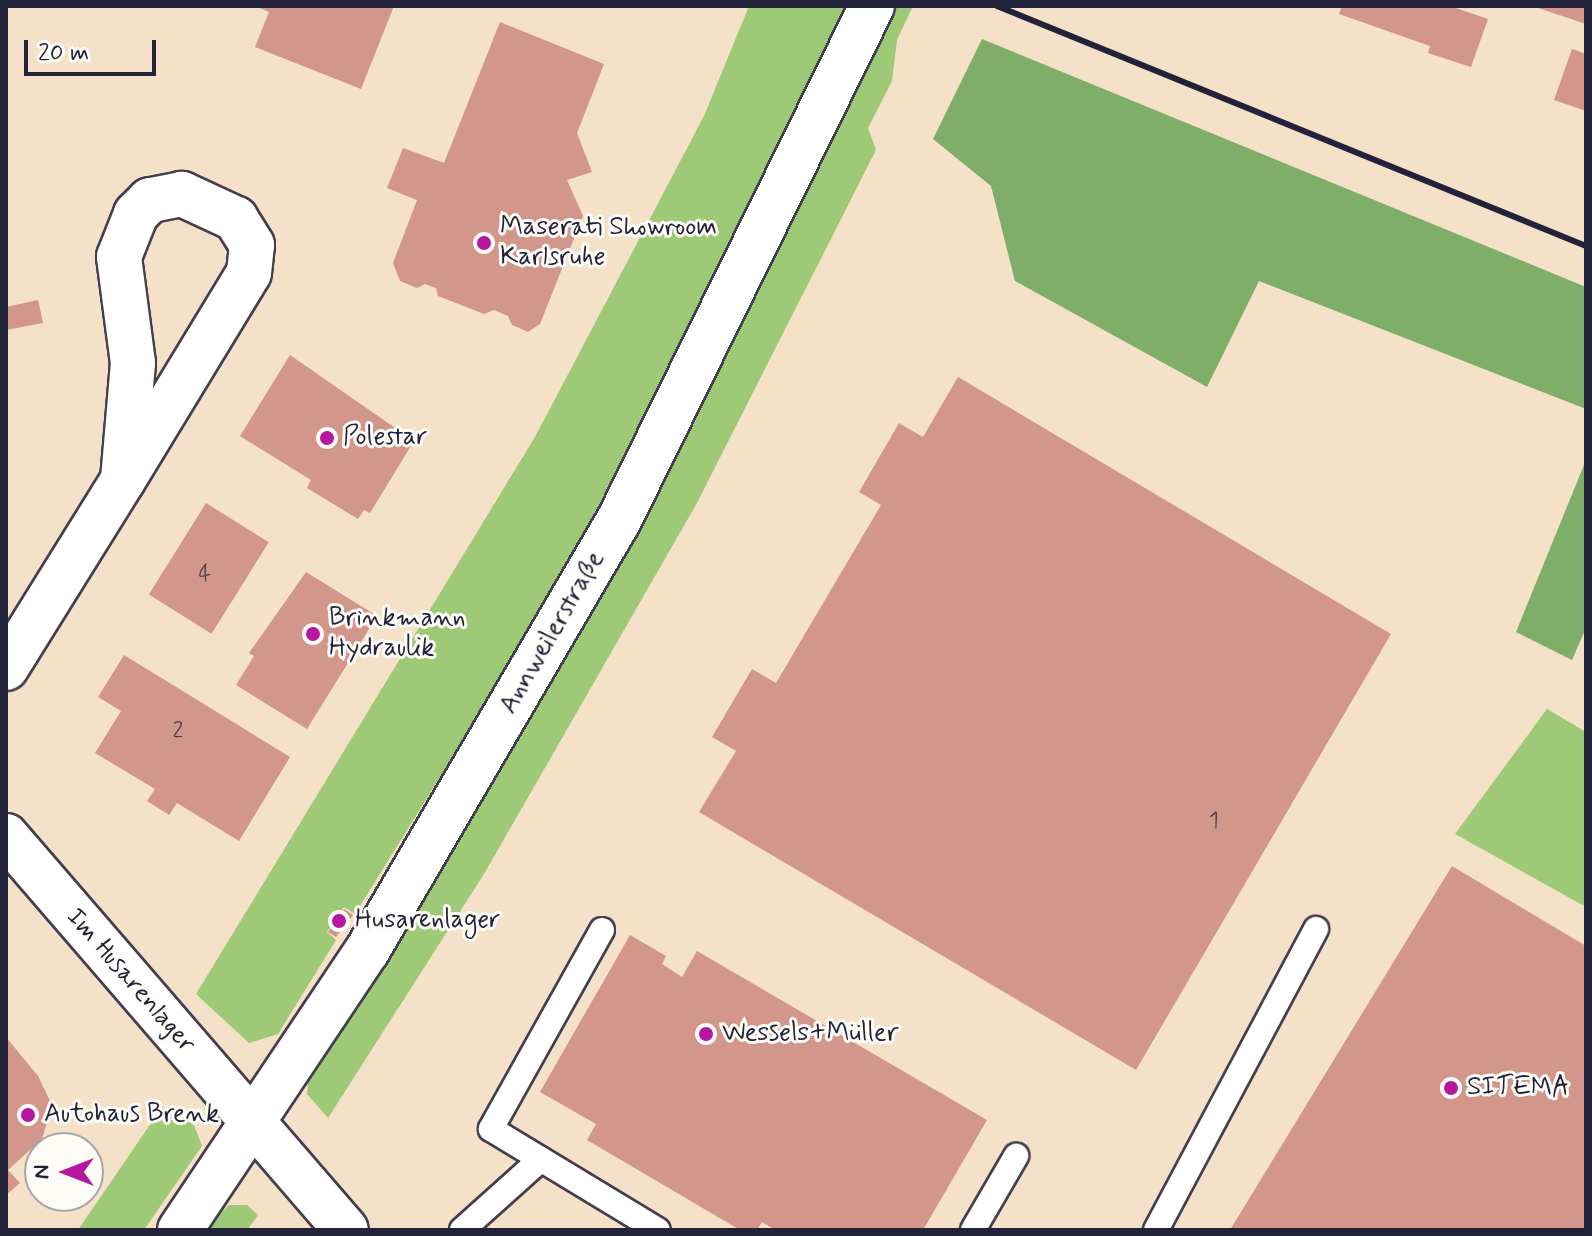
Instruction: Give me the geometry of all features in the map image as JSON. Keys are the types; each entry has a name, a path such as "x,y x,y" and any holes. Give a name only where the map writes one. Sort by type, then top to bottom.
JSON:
{"street":[{"name":"Annweilerstraße","path":"180,1230 255,1124 367,951 618,522 872,6"},
{"path":"6,668 123,480 249,273 252,245 236,219 182,194 150,200 132,218 119,257 133,363 123,480"},
{"name":"Im Husarenlager","path":"6,836 346,1230"}],"lane":[{"path":"1156,1230 1316,929"},
{"path":"602,930 491,1129 658,1230"},
{"path":"973,1230 1016,1156"},
{"path":"462,1230 541,1159"}],"green space":[{"path":"749,6 846,6 765,186 587,540 355,914 344,907 327,932 336,940 278,1034 249,1043 196,994 535,437 704,116"},
{"path":"896,6 913,6 897,40 892,81 868,128 876,150 697,503 484,874 328,1118 307,1094 309,1070 526,717 683,446"},
{"path":"982,39 1586,287 1586,409 1259,281 1207,387 1015,281 991,186 933,139"},
{"path":"1586,460 1586,628 1572,660 1516,632"},
{"path":"1547,709 1586,732 1586,907 1455,834"},
{"path":"162,1107 194,1125 202,1146 144,1230 78,1230 90,1212 104,1212 104,1192"},
{"path":"229,1205 247,1205 258,1215 247,1230 202,1230"}],"building":[{"path":"255,6 394,6 361,89 255,47 269,12"},
{"path":"1342,6 1450,6 1488,19 1471,67 1428,53 1430,46 1339,14"},
{"path":"1535,6 1586,6 1586,24 1535,7"},
{"path":"500,22 604,64 577,133 592,172 567,180 583,216 540,324 528,332 512,325 508,316 494,310 484,314 438,296 436,288 425,284 417,288 400,281 393,263 417,200 387,188 403,148 444,163"},
{"path":"1572,49 1586,54 1586,111 1554,100"},
{"path":"38,300 43,323 6,330 6,307"},
{"name":"Polestar","path":"290,355 414,441 370,513 364,510 358,519 307,488 311,480 240,436"},
{"path":"958,377 1391,634 1136,1070 699,812 736,751 712,737 752,669 776,683 881,505 859,492 899,423 923,437"},
{"path":"206,503 269,542 212,634 149,595"},
{"name":"Brinkmann Hydraulik","path":"306,572 377,616 307,729 236,685 254,656 249,653"},
{"path":"124,655 290,757 239,841 177,803 169,815 147,801 155,789 95,753 121,711 98,697"},
{"name":"SITEMA","path":"1452,866 1586,946 1586,1230 1230,1230"},
{"path":"344,909 353,915 336,937 328,932"},
{"name":"Wessels+Müller","path":"630,935 666,956 662,964 682,977 697,951 987,1120 923,1230 775,1230 762,1222 757,1230 740,1230 587,1140 596,1124 540,1092"},
{"name":"Autohaus Brenk","path":"6,1037 38,1076 52,1105 44,1132 24,1132 24,1155 8,1170 20,1183 6,1195"}],"railway":[{"path":"997,6 1586,246"}],"place":[{"name":"Maserati Showroom Karlsruhe","path":"484,243"},
{"name":"Polestar","path":"327,438"},
{"name":"Brinkmann Hydraulik","path":"313,634"},
{"name":"Husarenlager","path":"339,921"},
{"name":"Wessels+Müller","path":"706,1034"},
{"name":"SITEMA","path":"1451,1088"},
{"name":"Autohaus Brenk","path":"28,1115"}]}
